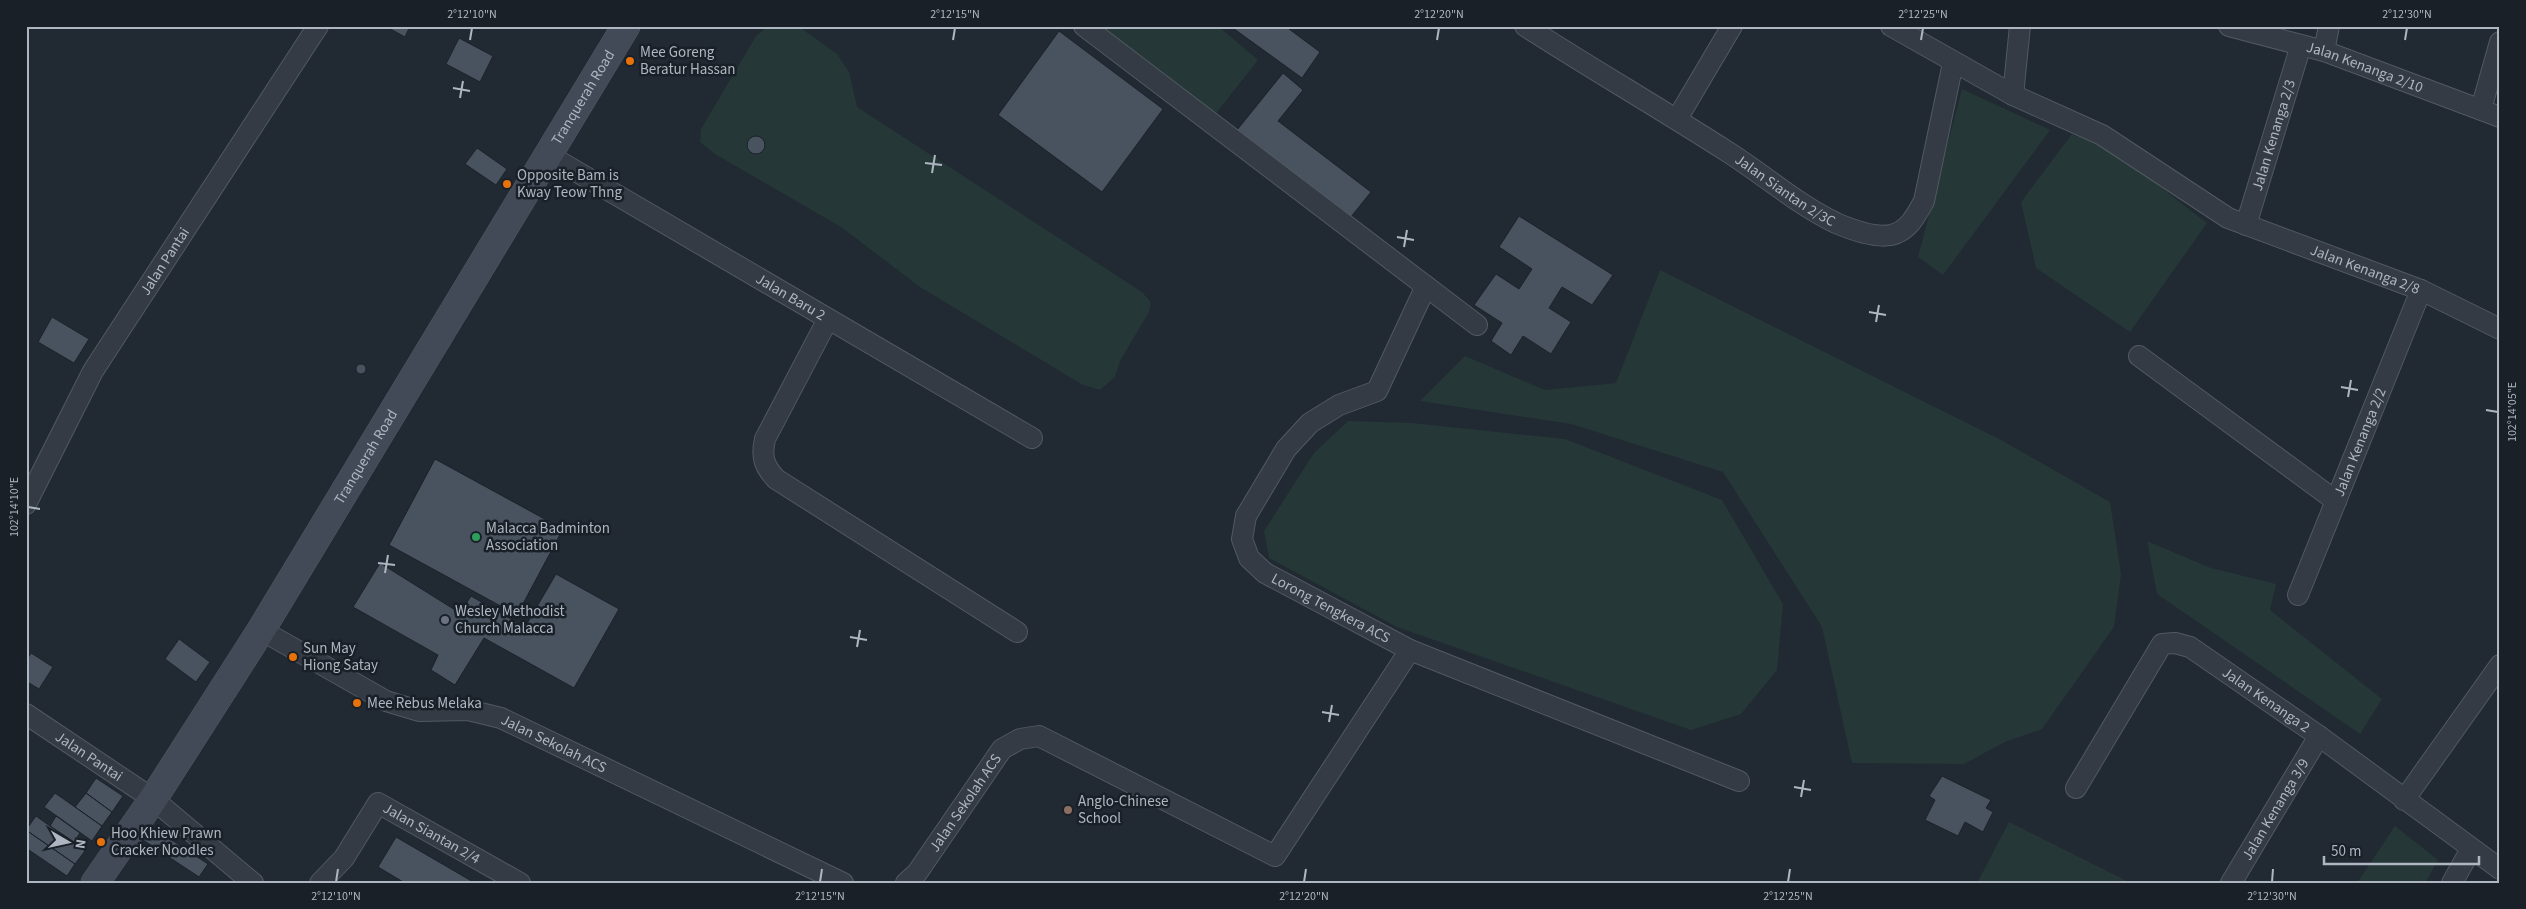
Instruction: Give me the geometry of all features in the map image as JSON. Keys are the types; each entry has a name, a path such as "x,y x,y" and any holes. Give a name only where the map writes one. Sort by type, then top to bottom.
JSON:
{"main road":[{"name":"Tranquerah Road","path":"96,883 153,799 261,630 550,156 626,26"}],"street":[{"name":"Jalan Pantai","path":"26,504 93,372 318,26"},
{"path":"1084,26 1477,325"},
{"name":"Jalan Siantan 2/3C","path":"1525,26 1677,119 1738,159 1791,198 1837,223 1866,232 1890,235 1903,230 1913,221 1924,201 1953,63"},
{"path":"1677,119 1732,26"},
{"name":"Jalan Kenanga 2/8","path":"1891,26 1953,63 2013,95 2102,135 2237,221 2422,290 2500,329"},
{"path":"2013,95 2020,26"},
{"name":"Jalan Kenanga 2/10","path":"2229,26 2324,51 2491,113"},
{"path":"2324,51 2329,26"},
{"path":"2491,113 2500,42"},
{"name":"Jalan Kenanga 2/3","path":"2237,221 2301,45"},
{"name":"Jalan Baru 2","path":"550,156 1032,438"},
{"name":"Lorong Tengkera ACS","path":"1426,286 1376,391 1340,405 1310,422 1286,449 1246,516 1242,539 1249,558 1265,574 1410,650 1739,781"},
{"name":"Jalan Kenanga 2/2","path":"2298,595 2422,290"},
{"path":"828,319 765,439 762,454 766,468 776,479 1017,632"},
{"path":"2139,356 2336,501"},
{"name":"Jalan Sekolah ACS","path":"261,630 386,701 419,711 468,710 501,718 843,883"},
{"name":"Jalan Kenanga 2","path":"2076,788 2162,644 2175,643 2190,647 2319,736 2500,869"},
{"name":"Jalan Sekolah ACS","path":"906,883 917,873 1002,749 1020,739 1039,736 1275,856 1410,650"},
{"path":"2404,800 2500,665"},
{"name":"Jalan Pantai","path":"26,714 153,799 253,883"},
{"name":"Jalan Kenanga 3/9","path":"2231,883 2319,736"},
{"name":"Jalan Siantan 2/4","path":"320,883 344,858 378,804 520,883"},
{"path":"2452,883 2471,849"}],"shaded area":[{"path":"768,26 798,26 837,54 849,72 857,107 1142,292 1151,302 1149,312 1120,361 1115,377 1100,390 1083,385 920,287 841,227 715,154 700,142 701,129 756,36"},
{"path":"1100,26 1218,26 1258,60 1214,116"},
{"path":"1962,89 2050,130 1943,275 1918,257"},
{"path":"2072,134 2110,148 2207,223 2130,332 2036,268 2021,202"},
{"path":"1660,270 2003,441 2110,502 2121,574 2114,627 2042,729 2005,742 1964,764 1852,763 1822,627 1723,472 1571,424 1420,401 1465,356 1545,390 1616,383"},
{"path":"1348,421 1412,423 1565,439 1722,500 1783,604 1777,670 1741,714 1691,730 1397,627 1269,558 1264,531 1314,453"},
{"path":"2147,541 2211,568 2276,584 2270,610 2382,699 2360,734 2157,594"},
{"path":"2009,822 2131,883 1977,883"},
{"path":"2395,826 2438,860 2425,883 2357,883"}],"building":[{"path":"385,26 410,26 405,37"},
{"path":"1230,26 1285,26 1320,52 1302,78"},
{"path":"1059,31 1163,109 1102,192 998,115"},
{"path":"459,38 493,56 480,82 446,64"},
{"path":"1283,73 1303,90 1278,121 1371,192 1350,218 1237,130"},
{"path":"752,136 760,136 765,141 763,152 752,154 747,149 747,141"},
{"path":"477,148 507,169 496,185 465,164"},
{"path":"1519,216 1613,275 1592,305 1562,287 1549,308 1571,322 1551,354 1523,336 1511,355 1491,341 1502,323 1474,305 1496,274 1519,289 1532,269 1499,247"},
{"path":"52,317 89,339 74,363 38,342"},
{"path":"359,364 363,364 366,369 365,373 359,374 356,371 356,367"},
{"name":"Malacca Badminton Association","path":"435,459 563,529 517,615 389,545"},
{"name":"Wesley Methodist Church Malacca","path":"380,563 460,613 471,596 525,627 556,574 619,609 574,688 484,638 455,685 431,670 438,655 353,607"},
{"path":"179,639 210,662 196,682 165,659"},
{"path":"31,653 53,667 39,689 26,681 26,661"},
{"path":"1942,776 1991,800 1986,808 1993,812 1983,832 1965,822 1958,836 1925,820 1935,800 1929,796"},
{"path":"96,778 123,796 112,812 86,793"},
{"path":"55,793 102,826 92,841 44,807"},
{"path":"86,793 112,812 102,826 75,807"},
{"path":"36,816 85,851 75,864 26,830"},
{"path":"56,816 80,833 74,842 50,826"},
{"path":"146,823 208,864 199,877 137,836"},
{"path":"26,830 75,864 67,876 26,848"},
{"path":"396,837 475,883 405,883 378,867"}],"place":[{"name":"Mee Goreng Beratur Hassan","path":"630,61"},
{"name":"Opposite Bam is Kway Teow Thng","path":"507,184"},
{"name":"Malacca Badminton Association","path":"476,537"},
{"name":"Wesley Methodist Church Malacca","path":"445,620"},
{"name":"Sun May Hiong Satay","path":"293,657"},
{"name":"Mee Rebus Melaka","path":"357,703"},
{"name":"Anglo-Chinese School","path":"1068,810"},
{"name":"Hoo Khiew Prawn Cracker Noodles","path":"101,842"}]}
